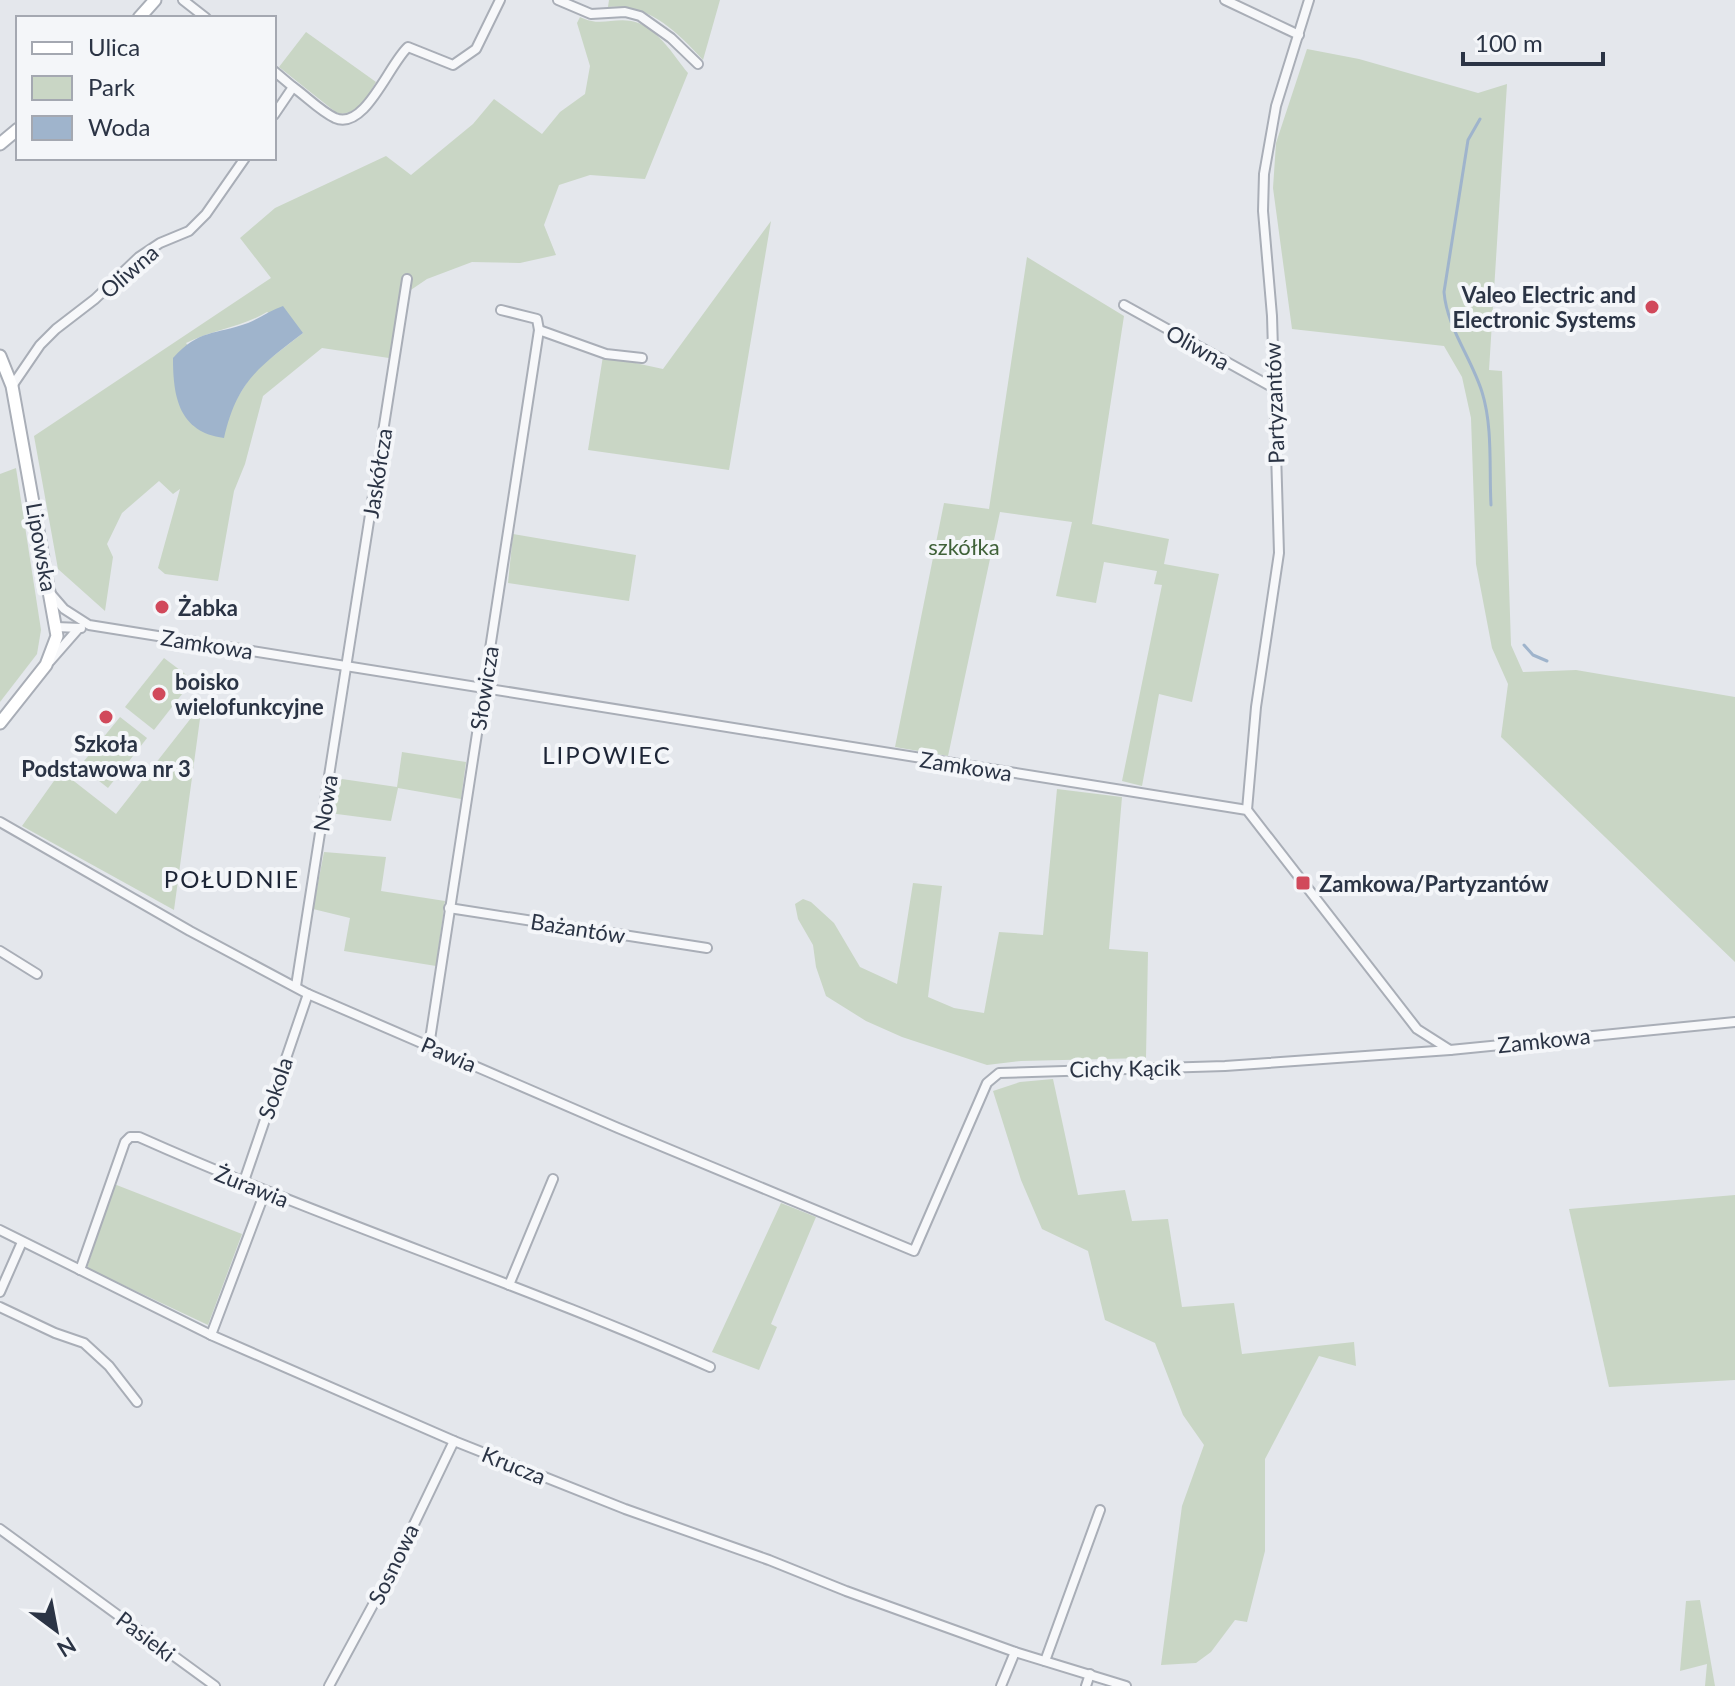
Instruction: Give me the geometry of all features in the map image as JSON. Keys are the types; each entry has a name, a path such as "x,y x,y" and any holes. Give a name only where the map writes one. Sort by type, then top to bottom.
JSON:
{"street":[{"path":"141,16 155,0"},
{"path":"183,0 203,16"},
{"path":"276,73 336,119 350,119 365,110 397,56 408,47 453,65 476,49 500,0"},
{"path":"558,0 591,14 625,12 640,16 671,38 698,64"},
{"path":"1225,0 1299,35"},
{"name":"Partyzantów","path":"1247,810 1256,707 1279,553 1272,316 1263,211 1264,174 1276,106 1309,0"},
{"path":"276,112 293,87"},
{"path":"0,144 16,131"},
{"name":"Oliwna","path":"12,386 40,345 56,329 95,299 139,257 160,243 189,231 206,214 244,160"},
{"name":"Jaskółcza","path":"346,667 407,279"},
{"name":"Oliwna","path":"1124,305 1272,387"},
{"path":"501,310 537,319 539,330 606,354 642,358"},
{"name":"Słowicza","path":"429,1046 539,330"},
{"name":"Lipowska","path":"0,356 12,386 56,626 55,645 46,665 0,723"},
{"name":"Zamkowa","path":"51,594 89,625 1247,810"},
{"path":"56,626 68,619 78,619"},
{"name":"Zamkowa","path":"56,626 78,629 89,625"},
{"name":"Zamkowa","path":"46,665 78,629"},
{"name":"Nowa","path":"296,986 346,667"},
{"path":"1247,810 1417,1029 1450,1050"},
{"name":"Pawia","path":"0,822 190,931 308,994 914,1251"},
{"name":"Bażantów","path":"449,908 707,948"},
{"path":"0,951 37,974"},
{"name":"Sokola","path":"243,1184 308,994"},
{"name":"Zamkowa","path":"1450,1050 1735,1022"},
{"name":"Cichy Kącik","path":"914,1251 987,1083 999,1073 1225,1066 1450,1050"},
{"name":"Żurawia","path":"80,1270 125,1142 130,1137 139,1137 243,1184 633,1333 710,1367"},
{"path":"509,1285 553,1179"},
{"path":"211,1335 265,1192"},
{"name":"Krucza","path":"0,1230 211,1335 454,1441 625,1509 1015,1652 1126,1686"},
{"path":"0,1292 22,1242"},
{"path":"0,1307 84,1343 109,1366 137,1402"},
{"name":"Sosnowa","path":"329,1686 394,1566 454,1441"},
{"path":"1045,1661 1100,1510"},
{"name":"Pasieki","path":"0,1529 215,1686"},
{"path":"1001,1686 1015,1652"},
{"path":"1086,1686 1090,1674"}],"green space":[{"path":"609,0 720,0 703,60 661,22 637,10 608,7"},
{"path":"580,17 600,22 624,20 640,23 663,42 688,73 645,179 590,175 559,185 544,225 556,255 520,263 472,262 427,279 399,298 389,358 322,348 263,396 245,464 234,491 218,581 165,574 158,568 180,489 173,494 159,481 122,513 107,544 113,557 105,611 58,569 34,436 271,278 240,238 275,208 386,156 411,175 473,124 494,99 542,134 560,112 585,94 590,66 577,23","holes":["267,312 303,333 254,371 231,408 186,343"]},
{"path":"306,32 376,82 357,108 338,114 279,67"},
{"path":"1307,49 1359,59 1478,93 1507,84 1489,370 1502,371 1511,645 1523,672 1576,670 1735,697 1735,962 1501,737 1508,684 1492,648 1476,564 1471,418 1462,377 1444,346 1292,329 1273,188 1276,143"},
{"path":"771,221 729,470 588,450 603,356 663,369"},
{"name":"szkółka","path":"1027,257 1124,316 1092,524 1169,539 1164,564 1219,574 1192,702 1159,694 1142,786 1122,781 1162,585 1154,584 1157,571 1104,562 1096,603 1056,596 1072,522 1000,512 948,756 895,747 944,503 989,509"},
{"path":"16,468 41,630 37,654 0,702 0,474"},
{"path":"513,534 636,555 629,601 508,583"},
{"name":"boisko wielofunkcyjne","path":"164,658 193,680 154,730 125,707"},
{"path":"202,704 174,910 22,826 61,771 116,814"},
{"path":"120,717 147,738 108,788 80,766"},
{"path":"402,752 466,762 461,799 398,788 391,821 329,813 335,778 397,787"},
{"path":"1057,789 1122,797 1109,949 1148,952 1146,1058 1021,1061 987,1065 902,1037 866,1021 826,996 816,967 813,945 798,919 795,904 803,899 811,902 834,923 860,967 897,984 913,883 942,886 928,997 954,1008 984,1013 999,932 1043,935"},
{"path":"324,852 386,857 381,891 445,901 436,966 344,951 350,918 313,909"},
{"path":"1053,1079 1078,1195 1125,1190 1132,1221 1168,1219 1182,1307 1234,1303 1242,1354 1354,1342 1356,1366 1319,1356 1265,1459 1265,1551 1247,1622 1235,1620 1211,1652 1196,1663 1161,1665 1182,1506 1204,1445 1183,1415 1155,1343 1105,1320 1088,1251 1042,1229 1021,1180 993,1091 1020,1082"},
{"path":"114,1184 242,1234 208,1325 87,1268"},
{"path":"1735,1195 1735,1380 1609,1387 1569,1209"},
{"path":"781,1203 816,1217 771,1324 777,1327 759,1370 712,1352"},
{"path":"1700,1600 1715,1686 1705,1686 1707,1664 1680,1671 1686,1601"}],"water":[{"path":"283,306 303,333 252,377 236,402 224,438 197,428 188,420 177,399 173,358 199,337 248,323"}],"waterway":[{"path":"1480,119 1468,140 1444,292 1454,330 1477,379 1485,405 1491,505"},
{"path":"1524,645 1533,655 1547,661"}],"place":[{"name":"Valeo Electric and Electronic Systems","path":"1652,307"},
{"name":"Żabka","path":"162,607"},
{"name":"boisko wielofunkcyjne","path":"159,694"},
{"name":"Szkoła Podstawowa nr 3","path":"106,717"},
{"name":"Zamkowa/Partyzantów","path":"1303,883"}],"district":[{"name":"LIPOWIEC","path":"607,754"},
{"name":"POŁUDNIE","path":"232,878"}]}
